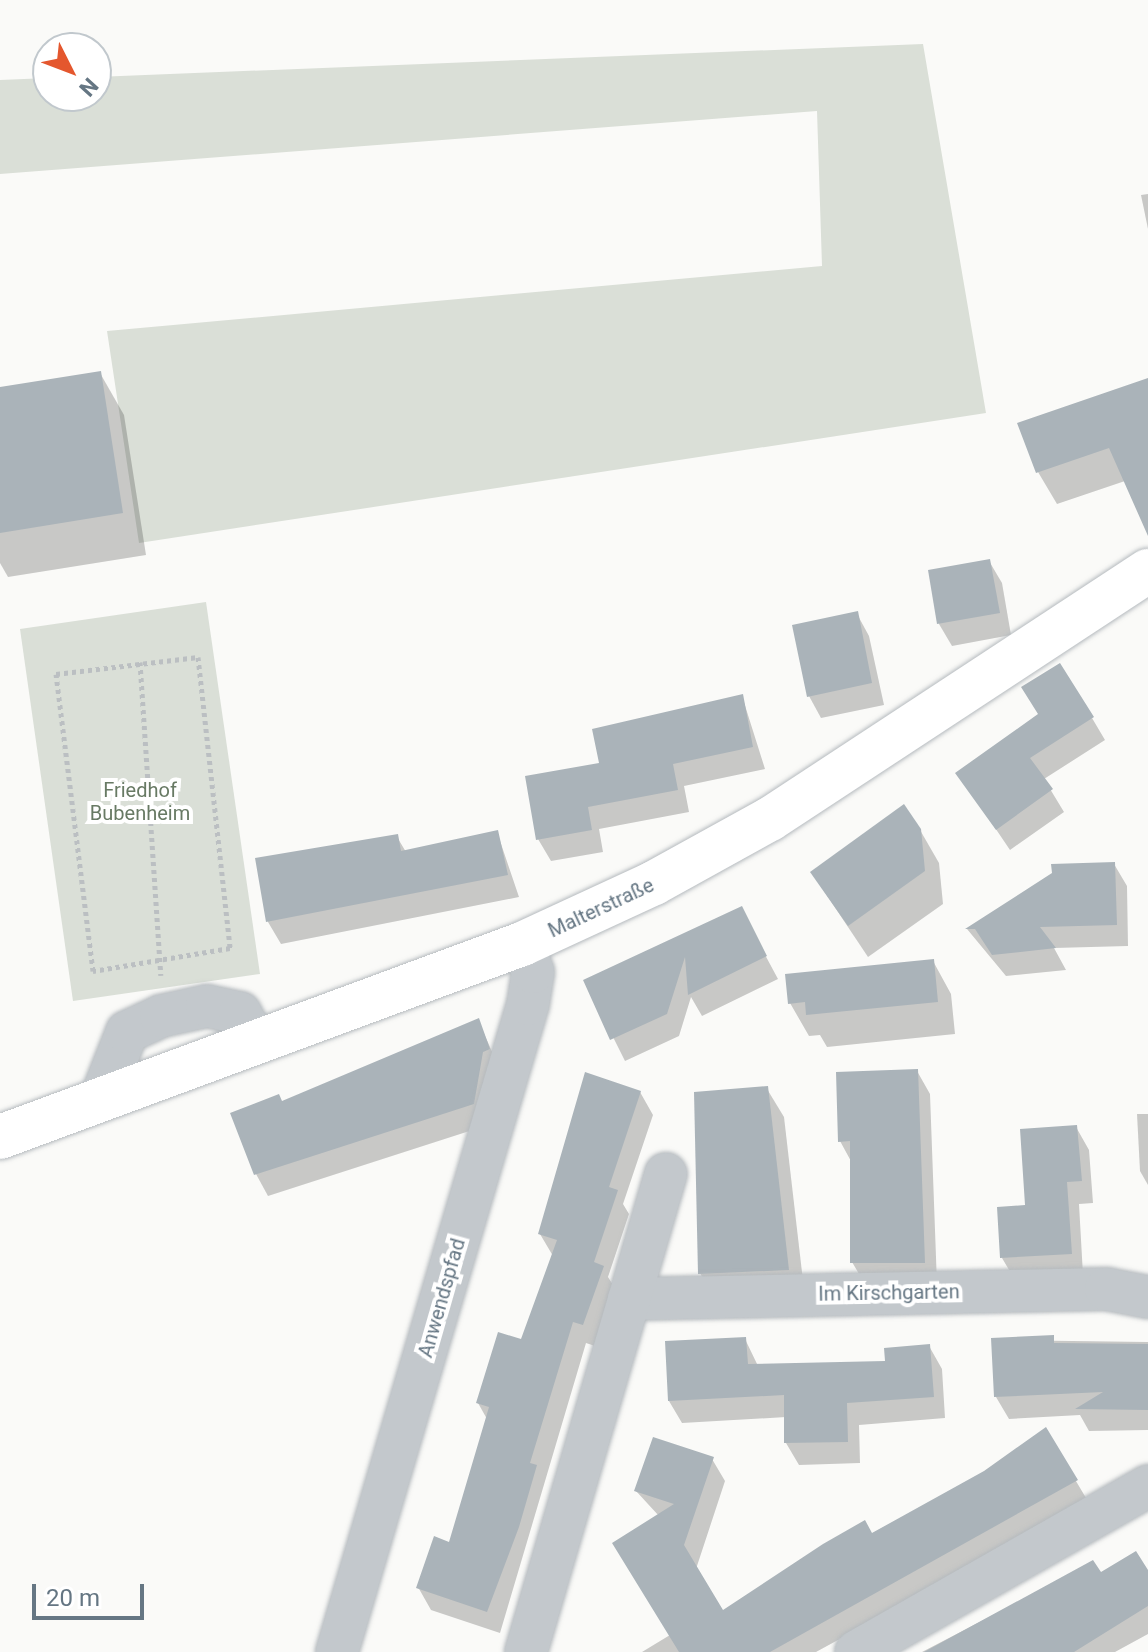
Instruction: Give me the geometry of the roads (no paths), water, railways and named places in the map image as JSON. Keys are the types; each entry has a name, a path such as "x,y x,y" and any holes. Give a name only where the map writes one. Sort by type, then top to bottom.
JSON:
{"main road":[{"name":"Malterstraße","path":"0,1137 522,944 654,883 770,819 1148,571"}],"street":[{"name":"Anwendspfad","path":"337,1652 528,1004 533,972 522,944"},
{"path":"101,1098 127,1032 161,1016 207,1006 240,1013 256,1042"},
{"path":"526,1652 666,1174"},
{"name":"Im Kirschgarten","path":"629,1299 1106,1289 1148,1297"},
{"path":"856,1652 1148,1486"}],"park label":[{"name":"Friedhof Bubenheim","path":"140,802"}]}
